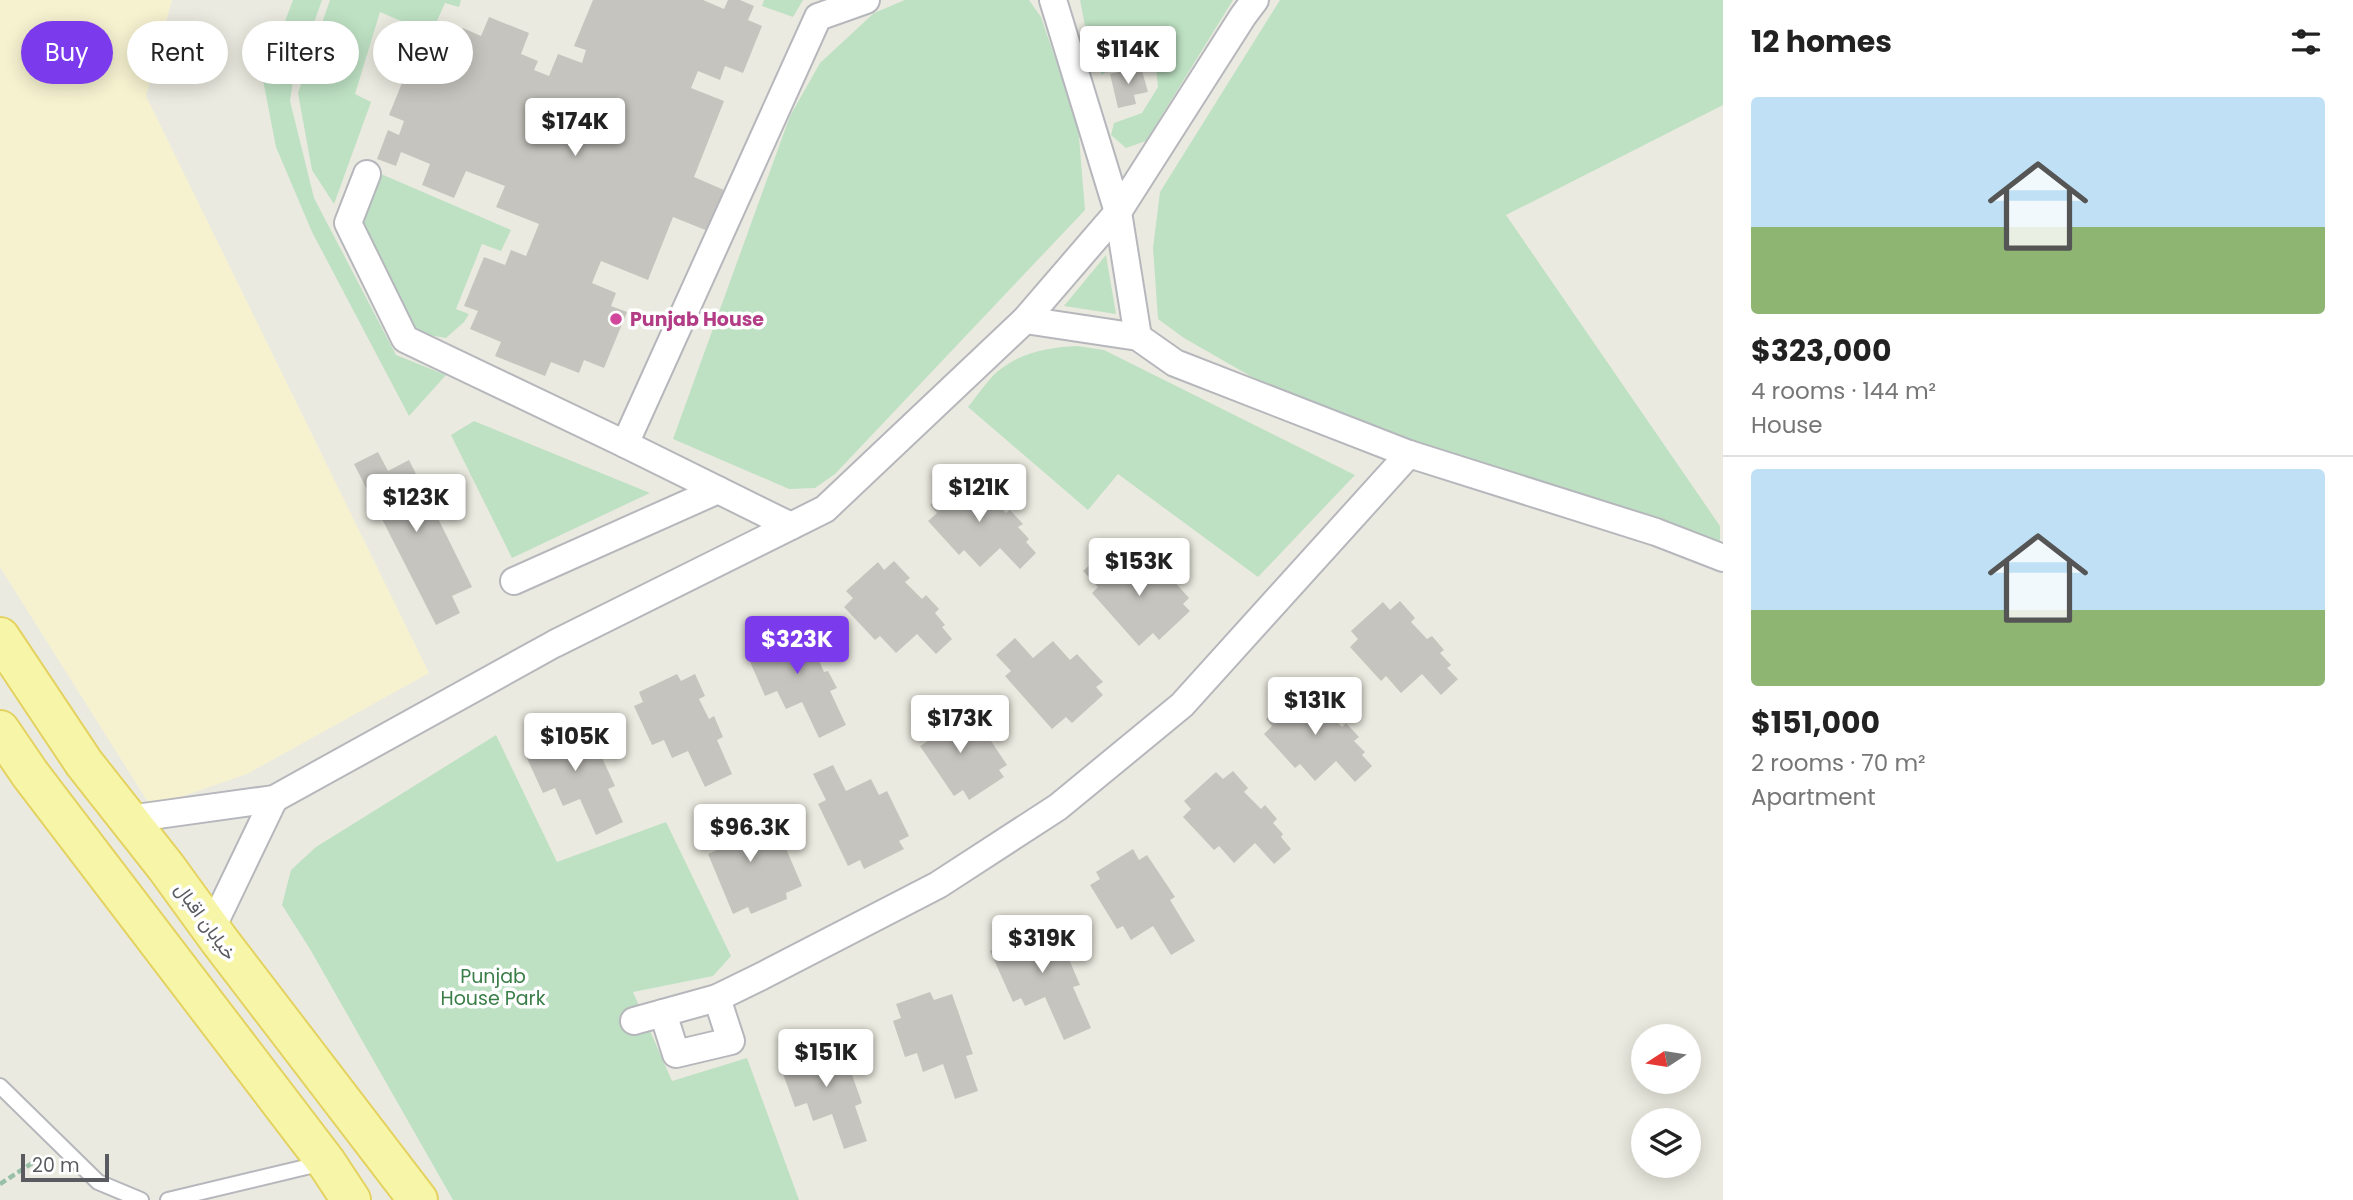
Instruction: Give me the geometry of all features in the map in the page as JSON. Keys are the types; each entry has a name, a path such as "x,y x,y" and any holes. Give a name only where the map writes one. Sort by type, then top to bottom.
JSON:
{"main road":[{"name":"خیابان اقبال","path":"0,636 84,763 418,1200"},
{"path":"0,730 30,774 326,1162 351,1200"},
{"path":"174,961 211,930"}],"street":[{"path":"625,444 818,17 866,0"},
{"path":"1053,0 1118,212 1138,337"},
{"path":"129,819 274,799 554,644 825,509 1025,320 1118,212 1242,16 1255,0"},
{"path":"367,174 348,223 405,339 792,526"},
{"path":"1025,320 1138,337 1175,363 1409,454 1656,532 1723,558"},
{"path":"634,1021 718,998 938,885 1058,807 1182,705 1409,454"},
{"path":"514,581 718,490"},
{"path":"211,930 274,799"},
{"path":"663,1013 676,1054 731,1041 718,998"}],"lane":[{"path":"0,1086 98,1182 141,1200"},
{"path":"168,1200 326,1162"}],"path":[{"path":"0,1184 61,1143"}],"green space":[{"path":"293,0 322,0 314,21 285,21"},
{"path":"330,0 461,0 459,7 445,3 437,21 401,21 380,12 377,21 373,21 373,35 359,81 359,21 323,21"},
{"path":"764,0 803,0 793,17 762,6"},
{"path":"905,0 1029,0 1041,17 1078,125 1085,210 835,474 815,488 789,489 673,439 790,116 820,63 874,13"},
{"path":"1080,0 1233,0 1146,141 1126,148 1111,135 1114,123 1142,113 1158,87 1156,68 1140,57 1118,60 1102,75 1086,31"},
{"path":"1280,0 1723,0 1723,105 1506,215 1720,526 1720,557 1285,396 1184,338 1158,319 1153,248 1160,192"},
{"path":"264,84 293,84 290,101 314,198 396,355 446,375 409,416 312,232 276,147"},
{"path":"301,84 358,84 355,94 371,102 334,204 312,170 298,93"},
{"path":"381,174 511,230 501,251 482,244 456,309 469,314 446,338 416,333 359,227"},
{"path":"1106,255 1116,314 1064,306"},
{"path":"1077,346 1104,350 1355,475 1258,577 1118,474 1088,510 968,407 993,376 1010,363 1038,351"},
{"path":"474,421 650,493 512,558 451,435"},
{"name":"Punjab House Park","path":"496,735 557,862 666,822 731,956 713,976 633,992 672,1081 747,1058 799,1200 453,1200 310,949 282,905 291,870 316,847"}],"sand":[{"path":"0,0 172,0 166,21 127,21 127,84 149,84 146,96 429,673 247,774 151,807 0,567"}],"building":[{"path":"593,0 703,0 724,9 728,0 740,0 754,6 748,20 762,26 743,73 725,66 720,80 698,71 691,88 724,101 694,177 724,190 708,231 673,217 648,280 601,261 592,283 616,293 611,306 627,312 604,368 584,360 579,373 551,362 545,376 495,356 501,342 470,329 478,311 464,306 484,257 505,265 511,250 526,256 539,224 496,207 505,186 466,171 454,198 422,185 430,164 401,152 396,166 377,159 388,130 399,135 404,121 389,115 402,84 473,84 473,32 481,36 489,17 529,33 521,54 538,61 534,70 549,76 558,54 582,63 586,50 574,46"},
{"path":"1141,67 1148,92 1134,95 1136,104 1118,108 1110,74"},
{"path":"378,452 388,471 409,460 472,587 452,596 460,613 436,625 354,464"},
{"path":"978,475 993,492 989,496 1006,513 1010,510 1023,524 1018,527 1029,539 1026,542 1036,553 1020,569 1000,548 980,567 964,550 959,555 928,521 937,513 930,505 962,476 969,484"},
{"path":"1102,554 1121,575 1140,557 1157,576 1164,570 1189,598 1183,604 1190,611 1159,640 1153,633 1139,646 1092,593 1098,587 1083,571"},
{"path":"894,561 910,578 905,582 922,599 926,595 939,609 935,613 952,639 936,654 917,634 896,653 880,636 875,640 844,607 853,598 846,591 878,562 884,570"},
{"path":"1400,601 1415,618 1411,622 1427,639 1432,636 1444,650 1440,653 1451,665 1447,668 1458,679 1441,695 1422,674 1401,693 1386,676 1381,681 1350,647 1358,639 1351,631 1383,602 1390,610"},
{"path":"790,625 793,633 808,626 819,649 815,651 824,672 828,671 837,688 830,691 846,725 819,738 802,702 786,709 777,691 765,696 748,657 757,653 752,643"},
{"path":"1015,638 1033,658 1053,641 1070,660 1077,654 1103,682 1096,687 1103,695 1072,723 1066,717 1052,729 1005,676 1011,671 996,655"},
{"path":"677,674 681,681 695,674 705,696 699,699 709,719 714,716 723,737 717,740 732,774 705,787 688,751 672,758 664,740 652,745 634,706 643,702 639,692"},
{"path":"1314,689 1329,705 1325,709 1342,727 1346,723 1359,737 1354,741 1365,752 1362,755 1372,766 1355,782 1336,761 1315,781 1300,764 1295,768 1264,734 1272,726 1266,719 1297,690 1304,697"},
{"path":"928,707 943,730 964,717 977,737 985,732 1007,765 999,770 1004,777 969,800 963,790 954,796 920,746 928,741 912,717"},
{"path":"568,723 571,730 586,723 615,786 608,789 623,822 596,835 580,799 563,806 555,788 543,793 525,754 534,750 530,740"},
{"path":"833,765 846,791 871,779 879,795 887,791 909,836 899,841 904,849 864,869 860,860 848,866 818,804 826,800 813,774"},
{"path":"1233,771 1248,788 1244,792 1261,809 1265,805 1277,819 1273,823 1291,849 1274,864 1255,843 1234,863 1219,846 1214,850 1183,817 1191,809 1184,801 1216,772 1223,779"},
{"path":"732,805 745,836 768,827 775,842 782,839 802,886 786,893 787,899 751,914 748,907 733,914 708,854 717,850 703,817"},
{"path":"1133,849 1139,860 1147,855 1175,897 1170,900 1195,941 1171,955 1153,926 1131,940 1123,926 1117,929 1090,885 1100,879 1096,872"},
{"path":"1038,921 1042,929 1054,924 1080,985 1073,987 1091,1028 1064,1040 1045,997 1025,1006 1021,998 1013,1002 990,951 1006,944 1003,936"},
{"path":"930,992 934,1000 952,994 973,1054 966,1056 978,1091 955,1099 943,1064 923,1072 917,1053 905,1057 893,1021 901,1018 896,1004"},
{"path":"819,1042 823,1050 841,1044 862,1103 855,1106 867,1141 844,1149 832,1114 813,1121 807,1103 795,1107 782,1071 790,1068 785,1054"}],"place":[{"name":"Punjab House","path":"616,319"}]}
